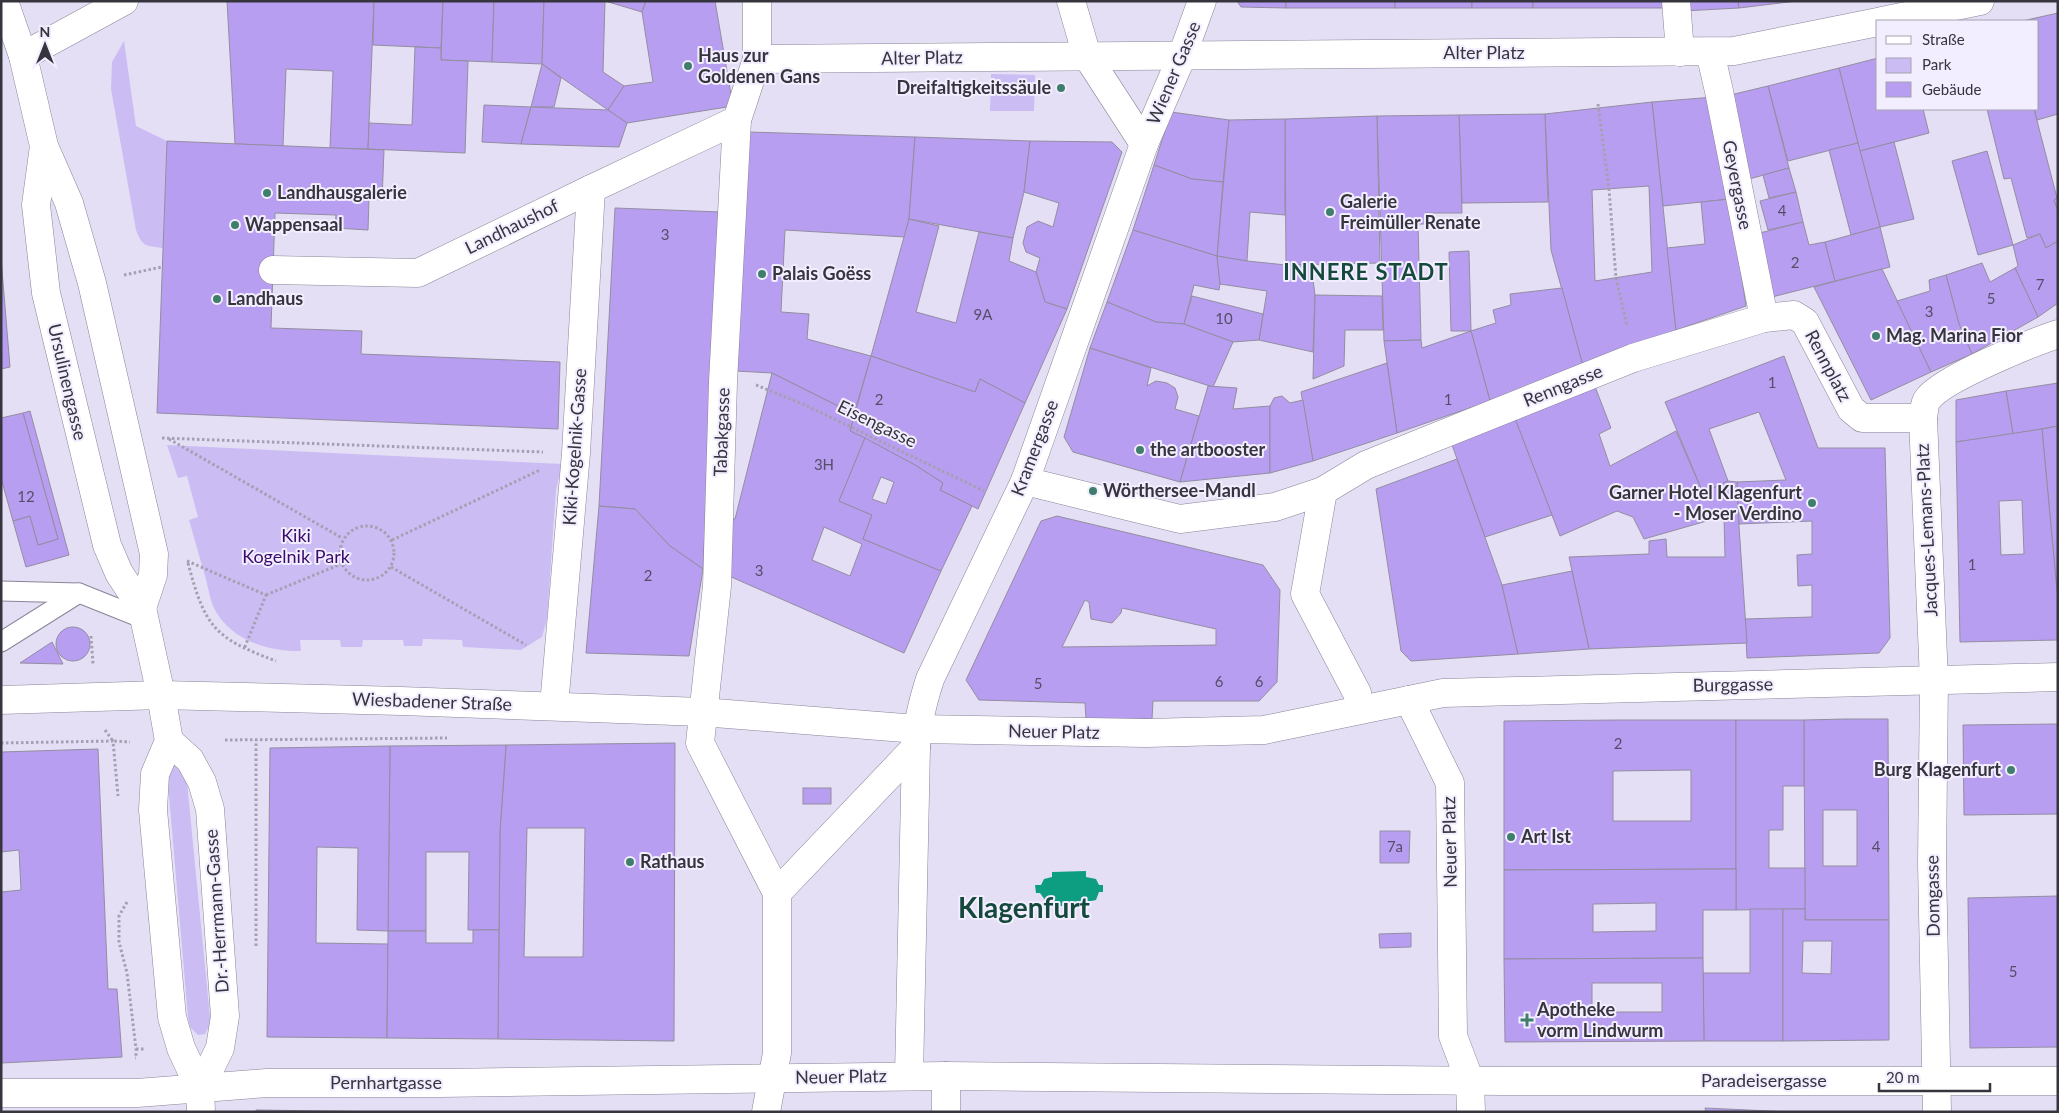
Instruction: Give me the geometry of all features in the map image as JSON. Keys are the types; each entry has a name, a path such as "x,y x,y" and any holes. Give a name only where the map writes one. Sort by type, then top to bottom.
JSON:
{"street":[{"name":"Ursulinengasse","path":"4,1 23,56 44,146 69,203 92,283 154,554 153,574 143,614"},
{"path":"23,56 124,1"},
{"path":"737,120 757,59 757,1"},
{"path":"1071,1 1087,56 1144,144"},
{"name":"Wiener Gasse","path":"1144,144 1182,56 1202,1"},
{"path":"1676,1 1680,52"},
{"path":"1887,20 1980,1"},
{"name":"Alter Platz","path":"757,59 1710,52 1734,51 1876,22"},
{"name":"Geyergasse","path":"1710,52 1764,318"},
{"name":"Landhaushof","path":"273,270 418,273 737,120"},
{"name":"Tabakgasse","path":"700,743 717,586 723,382 737,120"},
{"name":"Kramergasse","path":"916,738 930,679 1025,481 1144,144"},
{"name":"Ursulinengasse","path":"44,146 36,205 46,293 107,545 119,573 143,614 161,695"},
{"name":"Kiki-Kogelnik-Gasse","path":"554,706 576,453 591,189"},
{"name":"Rennplatz","path":"1764,318 1794,315 1805,322 1851,409 1862,418 1923,418"},
{"name":"Renngasse","path":"1025,481 1180,518 1275,508 1323,492 1366,465 1633,358 1764,318"},
{"name":"Jacques-Lemans-Platz","path":"1934,681 1923,418 1926,400 1941,386 2030,343 2058,334"},
{"path":"1323,492 1305,594 1357,693"},
{"name":"Burggasse","path":"1409,700 1442,693 1518,690 2058,677"},
{"name":"Domgasse","path":"1934,681 1932,863 1938,1112"},
{"path":"161,695 169,741 155,774 153,810 172,1017 200,1100"},
{"name":"Wiesbadener Straße","path":"1,700 161,695 702,712"},
{"name":"Neuer Platz","path":"700,743 777,893 775,1065 909,1076 1470,1080 1453,1036 1450,783 1409,700 1264,730 916,738 702,712"},
{"path":"777,893 916,738"},
{"name":"Neuer Platz","path":"909,1076 916,738"},
{"name":"Dr.-Herrmann-Gasse","path":"169,741 190,760 202,782 210,809 225,1016 220,1048 200,1100"},
{"path":"766,1112 775,1065"},
{"name":"Pernhartgasse","path":"1,1092 137,1094 200,1100 267,1083 441,1083 775,1065"},
{"path":"946,1076 946,1112"},
{"path":"1470,1080 1471,1112"},
{"name":"Paradeisergasse","path":"1470,1080 2058,1081"}],"lane":[{"path":"6,595 79,593 143,614"},
{"path":"1,642 79,593"}],"path":[{"path":"1598,104 1609,189 1616,278 1629,333"},
{"path":"92,283 162,267"},
{"name":"Eisengasse","path":"723,382 758,385 805,405 1014,506"},
{"path":"155,437 576,453"},
{"path":"168,438 342,538"},
{"path":"392,540 576,453"},
{"path":"367,525 382,529 392,540 395,553 391,566 382,576 366,581 352,577 341,564 338,551 342,538 354,528 367,525"},
{"path":"180,559 266,596"},
{"path":"188,561 204,614 218,632 244,649 276,661"},
{"path":"244,649 266,596 341,564"},
{"path":"391,566 557,663"},
{"path":"91,636 94,668"},
{"path":"256,740 256,948"},
{"path":"113,741 118,797"},
{"path":"1,743 130,742"},
{"path":"127,1058 136,1058 127,973 119,942 119,916 128,900"},
{"path":"136,1049 146,1048"}],"green space":[{"path":"124,41 136,126 167,141 163,248 143,243 136,230 111,89 112,62"},
{"path":"991,74 1035,75 1034,111 990,111"},
{"name":"Kiki Kogelnik Park","path":"167,445 562,464 556,490 547,619 542,637 521,650 463,647 462,640 423,639 422,646 404,646 403,640 363,640 362,647 341,647 340,640 300,640 301,651 288,651 262,646 238,635 228,627 213,606 189,520 198,517 187,476 178,478"},
{"path":"176,758 186,772 210,1017 210,1025 205,1034 198,1035 190,1027 188,1017 167,772"}],"shaded area":[{"path":"1086,871 1086,877 1096,879 1099,885 1103,885 1103,892 1099,892 1096,900 1086,902 1086,906 1052,906 1052,902 1045,900 1040,893 1036,893 1035,885 1041,885 1044,879 1052,877 1052,872"}],"building":[{"path":"227,1 374,1 368,149 330,148 333,71 286,69 283,146 235,144"},
{"path":"374,1 443,1 441,48 373,45"},
{"path":"443,1 494,1 492,62 441,60"},
{"path":"494,1 544,1 542,64 492,62"},
{"path":"544,1 605,1 603,72 624,86 608,110 542,64"},
{"path":"605,1 646,1 642,12"},
{"name":"Haus zur Goldenen Gans","path":"646,1 715,1 733,106 627,123 608,110 624,86 653,82 642,12"},
{"path":"1237,1 1286,1 1286,8 1241,7"},
{"path":"1286,1 1395,1 1395,8 1286,8"},
{"path":"1395,1 1472,1 1472,8 1395,8"},
{"path":"1472,1 1533,1 1533,8 1472,8"},
{"path":"1533,1 1665,1 1666,8 1533,8"},
{"path":"1682,1 1738,1 1739,8 1683,11"},
{"path":"1738,1 1797,1 1739,8"},
{"path":"2058,13 2058,114 2037,120 2034,110 2039,110 2039,20 2026,20"},
{"path":"415,47 441,48 441,60 468,61 465,153 368,149 369,123 412,125"},
{"path":"1876,59 1876,110 1923,110 1929,133 1860,151 1839,68"},
{"path":"542,64 561,78 554,107 531,107"},
{"path":"1839,68 1858,143 1788,161 1768,86"},
{"path":"1768,86 1789,168 1742,181 1726,96"},
{"path":"1714,97 1730,199 1663,206 1652,102"},
{"path":"1652,102 1676,330 1583,366 1551,250 1545,114","holes":["1649,186 1652,272 1595,281 1592,190"]},
{"path":"484,105 531,107 521,144 482,142"},
{"path":"531,107 608,110 627,123 619,147 521,144"},
{"path":"1987,110 2034,110 2057,198 2054,200 2058,211 2058,241 2046,248 2040,234 2027,238 2011,178 2004,179"},
{"path":"1171,112 1229,120 1223,182 1192,179 1154,165"},
{"path":"1545,114 1548,202 1462,203 1459,115"},
{"path":"1459,115 1462,213 1425,213 1426,224 1418,224 1421,340 1384,341 1377,116"},
{"path":"1377,116 1380,263 1286,265 1285,119"},
{"path":"1285,119 1285,215 1250,212 1247,261 1217,256 1229,120"},
{"name":"Palais Goëss","path":"748,132 915,137 909,219 905,237 785,230 781,312 809,314 807,339 871,356 854,414 772,373 735,371"},
{"path":"915,137 1030,141 1024,192 1013,238 909,219"},
{"name":"Landhaus","path":"167,141 384,150 382,200 369,199 368,230 335,228 336,215 275,213 271,328 362,331 361,354 560,362 558,429 157,413"},
{"path":"1030,141 1112,142 1122,152 1067,309 1045,302 1036,272 1040,258 1026,252 1023,243 1027,227 1038,221 1053,227 1059,203 1024,192"},
{"path":"1894,142 1914,219 1880,227 1860,151"},
{"path":"1858,143 1880,227 1851,235 1829,150"},
{"path":"1987,151 2013,245 1978,255 1952,161"},
{"path":"1154,165 1192,179 1223,182 1217,256 1133,230"},
{"path":"1789,168 1796,192 1769,198 1763,175"},
{"path":"1796,192 1803,222 1768,230 1760,201"},
{"path":"2058,198 2058,211 2054,200"},
{"path":"1730,199 1746,306 1676,330 1667,248 1705,244 1701,202"},
{"path":"615,208 721,212 703,569 670,546 635,509 599,506"},
{"path":"909,219 939,226 916,312 956,323 979,232 1013,238 1009,261 1036,272 1045,302 1067,309 1025,403 980,379 975,392 871,356"},
{"path":"1803,222 1809,245 1825,242 1835,281 1768,298 1752,235"},
{"path":"1880,227 1890,267 1835,281 1825,242"},
{"path":"1133,230 1217,256 1219,290 1194,285 1184,324 1156,322 1107,302"},
{"path":"2040,234 2046,248 2058,241 2058,303 2038,317 2015,268 2018,266 2013,245"},
{"path":"1469,251 1471,331 1451,331 1449,252"},
{"path":"1217,256 1286,265 1311,264 1315,295 1313,352 1259,340 1267,291 1220,284"},
{"path":"1,258 10,367 1,369"},
{"path":"1982,263 1990,282 2015,268 2038,317 1972,354 1959,324 1946,275"},
{"name":"Mag. Marina Fior","path":"1882,269 1931,372 1871,400 1814,287"},
{"path":"1946,275 1959,324 1972,354 1931,372 1897,301 1930,291 1929,280"},
{"path":"1562,288 1583,366 1490,401 1471,331 1496,323 1493,310 1511,305 1510,294"},
{"path":"1315,295 1382,296 1383,330 1345,330 1344,366 1313,379"},
{"path":"1192,296 1263,314 1259,340 1233,342 1184,324"},
{"path":"1107,302 1156,322 1184,324 1233,342 1213,387 1090,348"},
{"path":"1471,331 1490,401 1397,433 1384,341 1421,340 1422,348"},
{"path":"1090,348 1151,368 1147,386 1156,381 1167,383 1175,388 1178,397 1175,409 1199,416 1180,482 1073,452 1064,437"},
{"path":"871,356 975,392 980,379 1025,403 978,509 940,490 943,483 915,465 850,431"},
{"name":"Garner Hotel Klagenfurt - Moser Verdino","path":"1784,356 1818,448 1885,448 1890,638 1879,653 1747,658 1745,619 1812,617 1812,585 1798,586 1797,555 1812,554 1812,521 1739,524 1737,482 1786,480 1759,412 1709,429 1728,481 1703,493 1665,402"},
{"path":"1387,363 1397,433 1313,461 1301,392"},
{"path":"772,373 854,414 850,431 865,438 839,501 872,515 863,539 941,571 904,653 704,565 707,515 735,519","holes":["824,527 862,544 850,576 812,560"]},
{"path":"2058,383 2058,426 2013,434 2006,391"},
{"path":"1594,384 1611,428 1599,434 1610,466 1676,431 1703,493 1728,481 1737,482 1738,512 1644,539 1633,517 1617,511 1560,536 1514,416"},
{"path":"1208,386 1237,388 1233,409 1270,406 1270,473 1180,482"},
{"path":"2006,391 2013,434 1956,442 1956,400"},
{"path":"1282,396 1290,403 1303,400 1313,461 1270,473 1270,406 1274,398"},
{"path":"30,411 69,555 26,567 13,521 30,516 38,545 58,539 23,413"},
{"path":"23,413 58,539 38,545 30,516 13,521 1,478 1,418"},
{"path":"1514,416 1552,515 1485,537 1451,442"},
{"path":"2058,426 2058,602 2042,429"},
{"path":"2042,429 2058,602 2058,640 1960,642 1956,442","holes":["2022,500 2024,554 2001,555 1999,501"]},
{"path":"865,438 915,465 943,483 940,490 972,506 941,571 863,539 872,515 839,501","holes":["881,477 894,482 886,504 872,499"]},
{"path":"1457,459 1502,585 1518,654 1411,661 1401,651 1376,489"},
{"path":"599,506 635,509 670,546 703,569 689,656 586,653"},
{"path":"1738,512 1747,643 1589,649 1569,557 1649,554 1649,541 1666,539 1667,557 1725,557 1724,517"},
{"path":"1057,516 1263,565 1280,590 1277,682 1259,701 1153,701 1152,719 1086,719 1085,703 979,700 966,680 1041,521","holes":["1085,600 1089,602 1091,619 1112,623 1121,613 1122,608 1216,629 1216,645 1062,647"]},
{"path":"1572,571 1589,649 1518,654 1502,585"},
{"path":"73,627 85,632 90,644 85,656 73,661 61,656 56,644 61,632"},
{"path":"52,642 63,664 20,663"},
{"path":"1888,719 1889,920 1805,920 1804,720","holes":["1823,810 1857,810 1857,866 1823,866"]},
{"path":"1736,720 1736,869 1504,870 1504,721","holes":["1691,770 1691,821 1613,821 1613,771"]},
{"path":"1736,720 1804,720 1804,786 1783,786 1783,830 1769,830 1769,868 1805,868 1805,909 1736,910"},
{"name":"Burg Klagenfurt","path":"2058,724 2058,814 1964,815 1963,725"},
{"name":"Rathaus","path":"675,743 674,1041 498,1039 500,831 506,745","holes":["527,828 585,828 583,957 524,957"]},
{"path":"506,745 500,831 499,930 468,930 469,852 426,852 426,931 388,931 390,746"},
{"path":"390,746 388,931 357,930 358,848 317,847 316,943 388,944 387,1038 267,1037 270,748"},
{"path":"98,749 108,989 117,989 122,1057 1,1063 1,892 21,890 19,850 1,852 1,752"},
{"path":"803,788 831,788 831,804 803,804"},
{"path":"1380,831 1410,831 1409,863 1380,863"},
{"path":"1736,869 1736,910 1703,910 1703,958 1504,959 1504,870","holes":["1656,903 1656,931 1593,932 1593,904"]},
{"path":"2058,896 2058,1047 1970,1048 1968,898"},
{"path":"1750,909 1783,909 1783,1041 1704,1041 1703,973 1750,973"},
{"path":"1783,909 1805,909 1805,920 1889,920 1889,1040 1783,1041","holes":["1803,941 1832,941 1831,974 1802,973"]},
{"path":"473,930 499,930 498,1039 387,1038 388,931 426,931 426,943 473,943"},
{"path":"1411,933 1411,947 1380,948 1379,934"},
{"path":"1703,958 1704,1041 1505,1042 1504,959","holes":["1592,983 1662,983 1662,1012 1592,1012"]},
{"path":"1705,1108 1790,1112 1706,1112"},
{"path":"256,1110 393,1112 256,1112"}],"place":[{"name":"Haus zur Goldenen Gans","path":"688,66"},
{"name":"Dreifaltigkeitssäule","path":"1061,88"},
{"name":"Landhausgalerie","path":"267,193"},
{"name":"Galerie Freimüller Renate","path":"1330,212"},
{"name":"Wappensaal","path":"235,225"},
{"name":"Palais Goëss","path":"762,274"},
{"name":"Landhaus","path":"217,299"},
{"name":"Mag. Marina Fior","path":"1876,336"},
{"name":"the artbooster","path":"1140,450"},
{"name":"Wörthersee-Mandl","path":"1093,491"},
{"name":"Garner Hotel Klagenfurt - Moser Verdino","path":"1812,503"},
{"name":"Burg Klagenfurt","path":"2011,770"},
{"name":"Art Ist","path":"1511,837"},
{"name":"Rathaus","path":"630,862"},
{"name":"Apotheke vorm Lindwurm","path":"1527,1020"}],"district":[{"name":"INNERE STADT","path":"1366,272"},
{"name":"Klagenfurt","path":"1024,908"}]}
